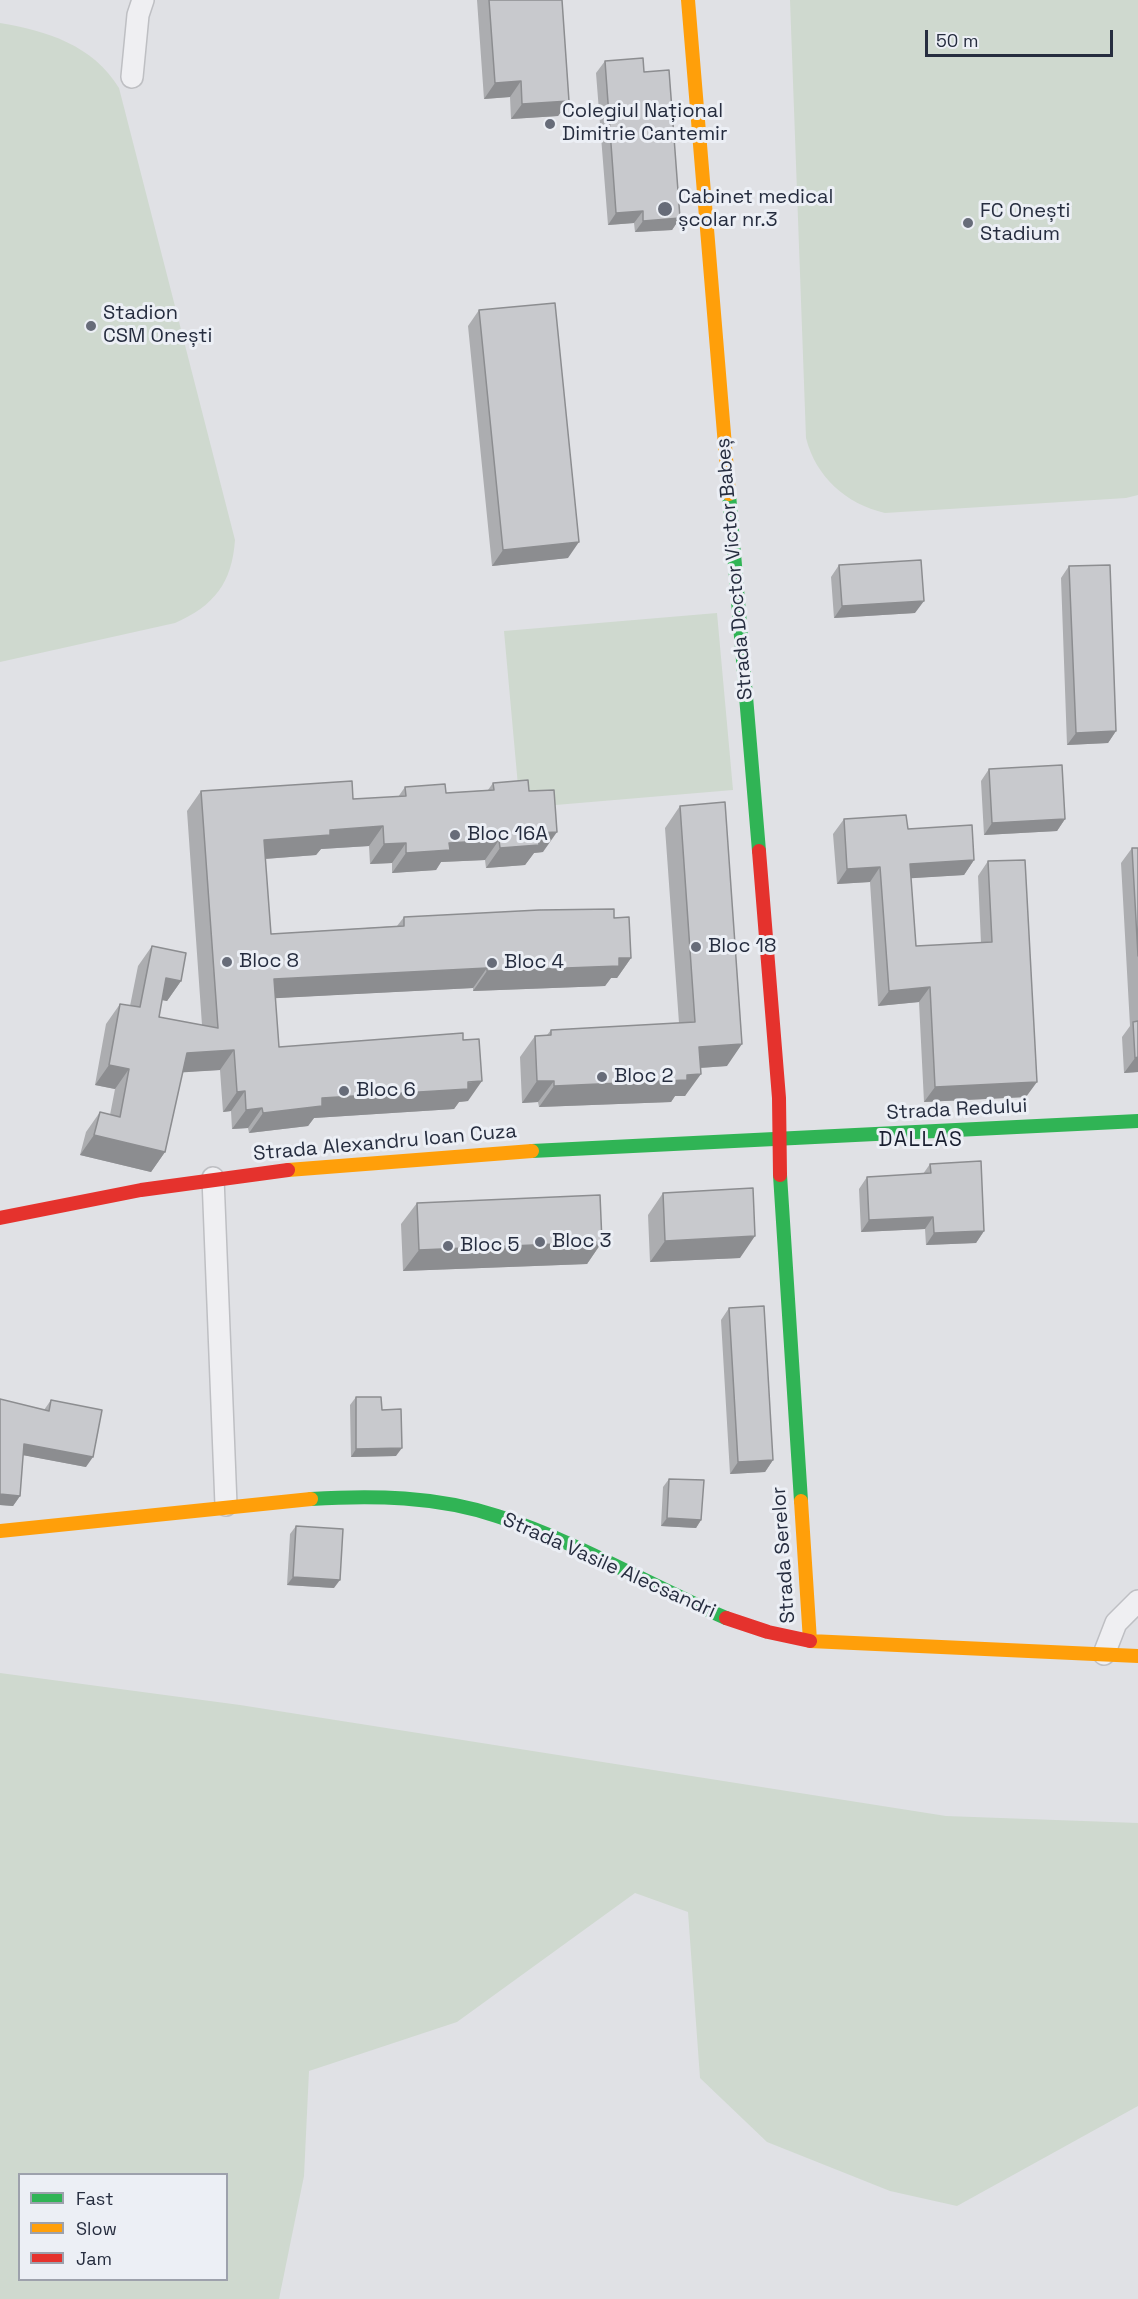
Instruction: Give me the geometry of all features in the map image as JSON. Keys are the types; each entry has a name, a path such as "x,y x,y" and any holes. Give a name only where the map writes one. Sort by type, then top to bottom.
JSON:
{"street":[{"path":"132,77 138,15 143,0"},
{"name":"Strada Doctor Victor Babeș","path":"688,0 779,1098 778,1137"},
{"name":"Strada Redului","path":"778,1137 1138,1122"},
{"name":"Strada Alexandru Ioan Cuza","path":"0,1218 84,1200 213,1178 352,1163 778,1137"},
{"name":"Strada Serelor","path":"778,1137 810,1641 1138,1656"},
{"path":"213,1178 226,1505"},
{"name":"Strada Vasile Alecsandri","path":"0,1531 226,1505 369,1497 408,1498 464,1507 536,1530 738,1623 810,1641"},
{"path":"1104,1654 1116,1623 1138,1601"}],"shaded area":[{"name":"FC Onești Stadium","path":"790,0 1138,0 1138,495 1126,498 885,513 871,509 846,496 835,487 817,465 806,438"},
{"name":"Stadion CSM Onești","path":"0,23 35,30 67,42 96,61 119,88 235,540 230,569 225,581 210,601 189,616 175,623 0,662"},
{"path":"717,613 733,790 520,808 504,631"},
{"path":"0,1673 240,1705 946,1816 1138,1823 1138,2106 957,2206 890,2191 767,2142 700,2078 688,1912 635,1893 457,2022 309,2071 304,2176 279,2299 0,2299"}],"building":[{"path":"489,0 562,0 569,101 522,104 521,81 495,83"},
{"path":"643,58 644,72 669,70 680,218 643,221 643,211 616,213 605,61"},
{"path":"555,303 579,542 503,550 479,310"},
{"path":"921,560 924,601 842,606 839,565"},
{"path":"1110,565 1116,731 1076,733 1069,566"},
{"path":"1062,765 1065,819 992,823 989,769"},
{"path":"528,780 529,791 554,790 557,832 538,833 539,845 500,848 499,840 449,843 450,850 406,853 406,843 384,844 383,826 330,830 330,835 264,840 271,934 404,926 404,917 539,910 614,909 614,918 629,917 631,958 619,958 619,966 487,971 487,968 274,979 279,1047 463,1033 463,1040 479,1039 482,1081 468,1082 468,1089 322,1098 322,1106 263,1113 262,1108 246,1110 245,1091 237,1092 234,1050 187,1053 165,1152 94,1135 100,1112 120,1117 129,1069 109,1065 120,1004 140,1007 152,946 186,953 181,981 166,978 159,1017 218,1028 201,791 352,781 353,799 406,796 405,787 445,784 446,793 494,790 493,783"},
{"path":"725,802 742,1044 699,1047 701,1074 687,1075 687,1080 554,1086 554,1081 537,1081 535,1036 551,1035 551,1030 695,1022 680,806"},
{"path":"906,815 908,829 972,825 974,860 910,864 916,946 992,942 988,861 1025,860 1037,1082 935,1087 930,987 889,991 880,867 847,869 844,819"},
{"path":"1132,848 1138,848 1138,956"},
{"path":"1138,1021 1138,1057 1135,1058 1133,1022"},
{"path":"981,1161 984,1231 934,1233 933,1217 869,1220 867,1177 931,1173 930,1164"},
{"path":"753,1188 755,1236 665,1241 663,1193"},
{"path":"600,1195 602,1242 419,1250 417,1203"},
{"path":"764,1306 773,1460 738,1462 729,1308"},
{"path":"356,1397 381,1397 382,1410 401,1409 402,1448 356,1449"},
{"path":"0,1399 49,1411 51,1400 102,1410 93,1457 24,1444 20,1496 0,1494"},
{"path":"669,1479 704,1480 701,1520 667,1518"},
{"path":"296,1526 343,1529 340,1580 293,1577"}],"traffic: fast":[{"path":"729,494 759,851"},
{"path":"532,1151 1138,1121"},
{"path":"780,1175 801,1501"},
{"path":"311,1499 381,1497 428,1501 474,1509 555,1538 726,1618"}],"traffic: slow":[{"path":"688,0 729,494"},
{"path":"288,1170 532,1151"},
{"path":"0,1531 311,1499"},
{"path":"801,1501 810,1641 1138,1656"}],"traffic: jam":[{"path":"759,851 779,1098 780,1175"},
{"path":"0,1218 141,1190 288,1170"},
{"path":"726,1618 768,1632 810,1641"}],"place":[{"name":"Colegiul Național Dimitrie Cantemir","path":"550,124"},
{"name":"Cabinet medical școlar nr.3","path":"665,209"},
{"name":"FC Onești Stadium","path":"968,223"},
{"name":"Stadion CSM Onești","path":"91,326"},
{"name":"Bloc 16A","path":"455,835"},
{"name":"Bloc 18","path":"696,947"},
{"name":"Bloc 8","path":"227,962"},
{"name":"Bloc 4","path":"492,963"},
{"name":"Bloc 2","path":"602,1077"},
{"name":"Bloc 6","path":"344,1091"},
{"name":"Bloc 3","path":"540,1242"},
{"name":"Bloc 5","path":"448,1246"}],"district":[{"name":"DALLAS","path":"921,1140"}]}
